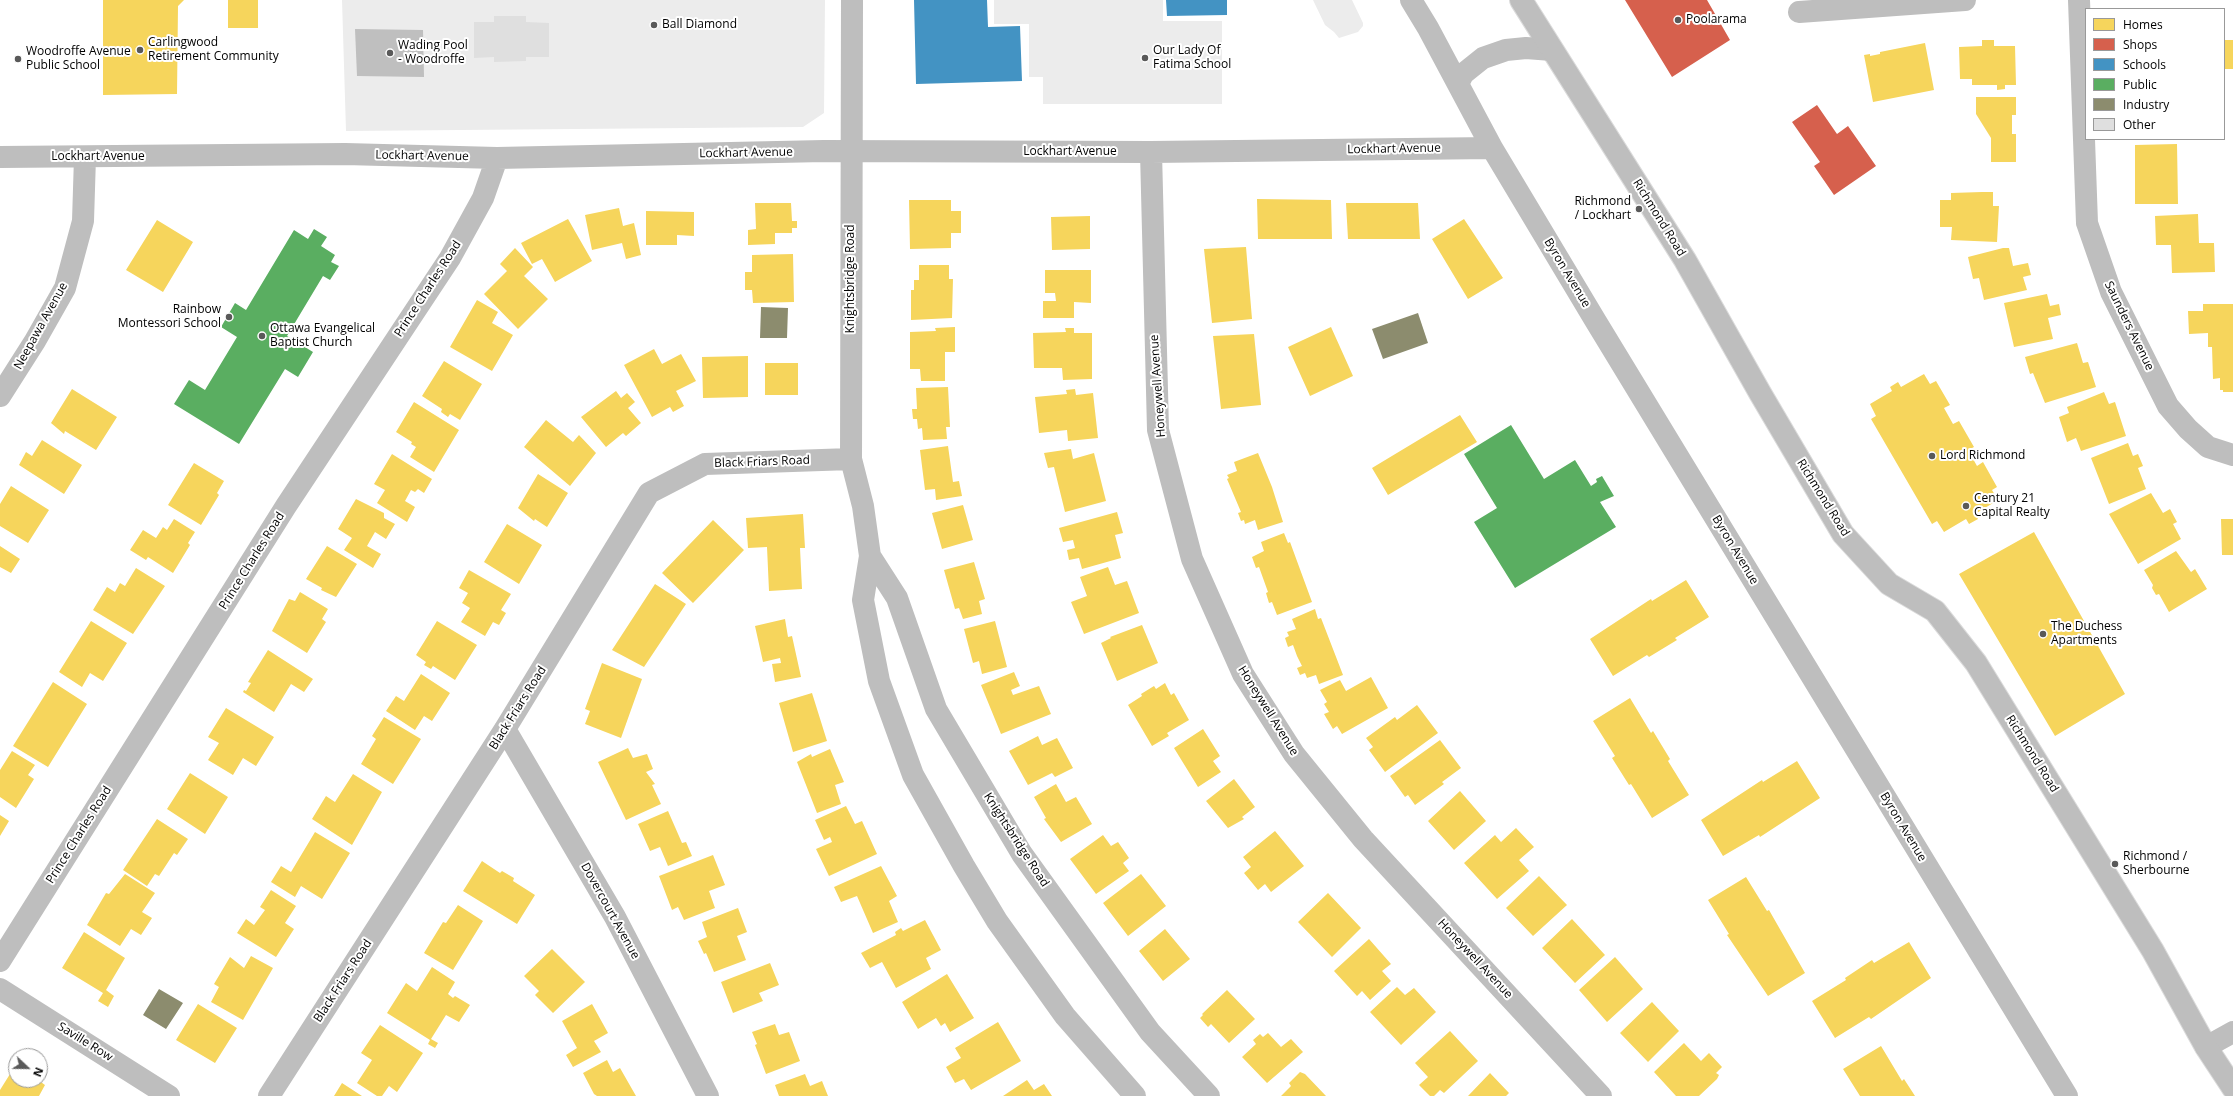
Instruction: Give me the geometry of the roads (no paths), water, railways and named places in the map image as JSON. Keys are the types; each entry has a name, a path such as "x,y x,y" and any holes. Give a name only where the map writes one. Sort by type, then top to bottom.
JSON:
{"street":[{"name":"Knightsbridge Road","path":"852,0 851,459 863,506 870,556 862,600 879,681 913,775 997,921 1065,1016 1135,1096"},
{"name":"Byron Avenue","path":"1410,0 1458,84 1492,148 2067,1096"},
{"name":"Richmond Road","path":"1521,0 1623,159 1685,260 1741,360 1843,534 1889,584 1935,611 1976,663 2153,951 2206,1046 2233,1088"},
{"path":"1799,12 1965,0"},
{"name":"Saunders Avenue","path":"2079,0 2087,223 2111,292 2168,406 2188,429 2208,447 2233,455"},
{"path":"1458,84 1463,74 1483,58 1506,50 1526,48 1552,50"},
{"name":"Lockhart Avenue","path":"0,157 345,154 497,158 852,151 1151,152 1492,148"},
{"name":"Honeywell Avenue","path":"1151,152 1158,430 1192,559 1243,674 1294,754 1363,839 1601,1096"},
{"name":"Neepawa Avenue","path":"0,396 35,341 65,288 83,221 85,157"},
{"name":"Prince Charles Road","path":"0,961 286,506 450,258 483,198 497,158"},
{"name":"Black Friars Road","path":"269,1096 505,729 649,492 705,464 851,459"},
{"name":"Knightsbridge Road","path":"870,556 897,598 936,709 1022,854 1150,1032 1209,1096"},
{"name":"Dovercourt Avenue","path":"505,729 615,917 708,1096"},
{"name":"Saville Row","path":"0,989 169,1096"},
{"path":"2206,1046 2233,1032"}],"place":[{"name":"Poolarama","path":"1678,20"},
{"name":"Ball Diamond","path":"654,25"},
{"name":"Carlingwood Retirement Community","path":"140,50"},
{"name":"Wading Pool - Woodroffe","path":"390,53"},
{"name":"Our Lady Of Fatima School","path":"1145,58"},
{"name":"Woodroffe Avenue Public School","path":"18,59"},
{"name":"Richmond / Lockhart","path":"1639,209"},
{"name":"Rainbow Montessori School","path":"229,317"},
{"name":"Ottawa Evangelical Baptist Church","path":"262,336"},
{"name":"Lord Richmond","path":"1932,456"},
{"name":"Century 21 Capital Realty","path":"1966,506"},
{"name":"The Duchess Apartments","path":"2043,634"},
{"name":"Richmond / Sherbourne","path":"2115,864"}]}
